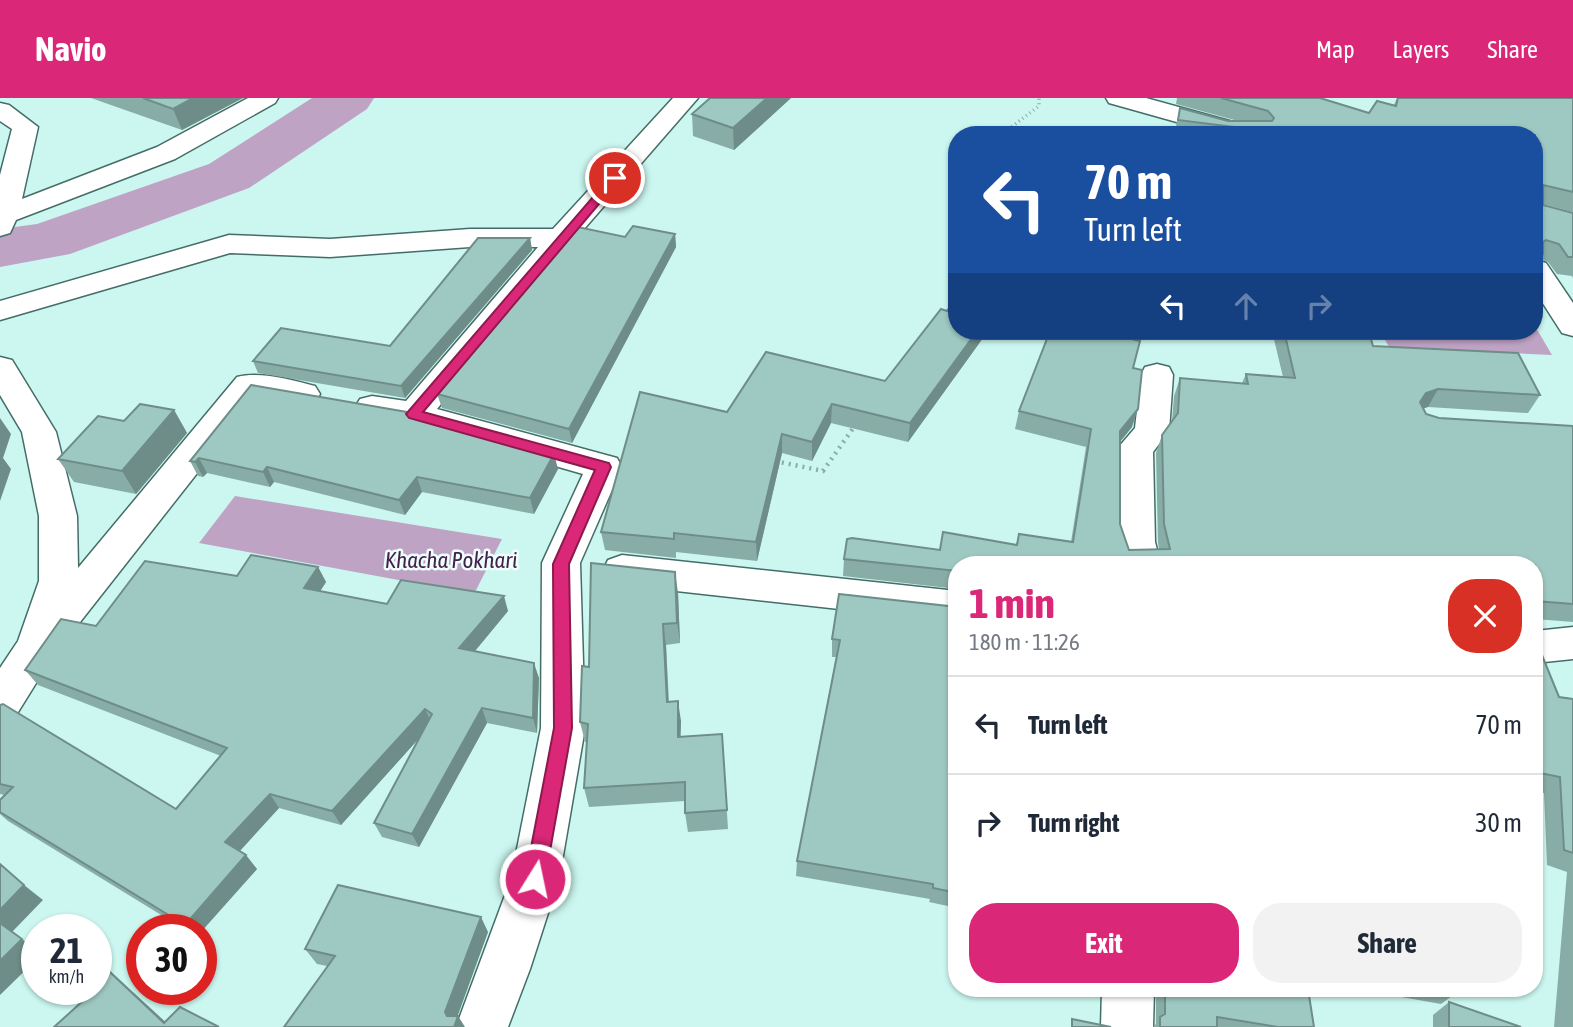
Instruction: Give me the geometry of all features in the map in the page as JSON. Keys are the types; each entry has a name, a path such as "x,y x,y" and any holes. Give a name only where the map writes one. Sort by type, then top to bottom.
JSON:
{"street":[{"path":"1,219 166,153 266,98"},
{"path":"414,414 561,238 687,98"},
{"path":"1118,98 1221,126"},
{"path":"0,110 25,127 1,219"},
{"path":"0,311 229,244 330,248 470,238 561,238"},
{"path":"1543,281 1573,326"},
{"path":"0,366 39,432 58,516 59,581 36,647"},
{"path":"1140,556 1136,541 1135,449 1152,431 1157,375"},
{"path":"0,704 36,647 249,385 414,414 604,467 561,564 563,728 535,879 482,1027"},
{"path":"561,564 948,606"},
{"path":"1543,646 1573,643"},
{"path":"1127,1027 1128,997"}],"path":[{"path":"1013,126 1039,106 1039,98"},
{"path":"763,458 823,471 859,419"}],"water":[{"path":"1385,340 1543,340 1552,355 1389,347"},
{"name":"Khacha Pokhari","path":"235,496 502,539 474,594 199,543"}],"building":[{"path":"143,98 193,98 173,109"},
{"path":"710,98 767,98 733,128 692,114"},
{"path":"1221,98 1320,98 1369,113 1377,101 1396,106 1398,98 1573,98 1573,192 1543,185 1543,126 1225,126 1178,120 1180,108 1228,121 1272,121 1274,118 1268,111"},
{"path":"1543,205 1573,213 1573,257 1568,257 1559,244 1546,240 1543,242"},
{"path":"633,226 675,234 569,429 437,394 578,227 625,237"},
{"path":"478,238 530,238 401,386 253,361 281,328 390,346"},
{"path":"941,309 947,311 948,340 970,340 910,423 832,404 812,442 782,434 756,542 674,533 674,539 601,532 640,392 727,412 766,352 885,381"},
{"path":"1047,340 1140,341 1133,368 1142,370 1138,409 1120,431 1120,524 1129,550 1170,549 1164,524 1162,435 1178,413 1180,378 1248,384 1246,374 1295,378 1286,340 1371,340 1373,346 1518,353 1540,395 1438,389 1426,393 1420,402 1426,414 1439,418 1573,426 1573,604 1543,602 1543,556 948,556 948,570 844,559 847,539 852,538 940,550 943,532 1017,545 1019,534 1073,542 1091,429 1019,411"},
{"path":"251,385 407,412 554,454 530,498 417,477 399,500 267,467 263,472 199,458 195,462 190,461"},
{"path":"140,404 174,410 122,471 58,459 98,416 124,421"},
{"path":"251,555 318,567 304,588 387,604 401,580 504,596 459,648 534,663 533,718 482,708 412,834 374,823 432,714 425,709 332,811 270,794 225,842 246,855 195,914 167,914 0,812 0,800 13,787 0,784 0,705 3,704 176,809 227,748 25,670 61,619 96,626 145,561 237,576"},
{"path":"591,563 675,572 677,623 663,624 667,702 678,701 678,737 722,734 727,810 685,813 685,782 584,788 588,724 580,722 582,666 589,667"},
{"path":"839,594 948,606 948,891 933,888 933,884 797,861 840,640 832,639"},
{"path":"1543,658 1559,697 1573,699 1573,853 1564,850 1560,777 1543,774"},
{"path":"0,864 24,885 0,910"},
{"path":"338,885 481,917 445,1012 447,1016 458,1016 454,1027 284,1027 335,956 305,949"},
{"path":"0,923 21,940 0,961"},
{"path":"112,974 126,987 126,1005 145,1005 164,1023 180,1007 219,1027 54,1027 78,1005 112,1005"},
{"path":"1165,997 1309,997 1314,1027 1278,1027 1217,1017 1217,1027 1160,1027 1160,1017 1165,1014"},
{"path":"1449,1002 1521,1027 1449,1027"},
{"path":"1072,1019 1111,1027 1072,1027"}],"waterway":[{"path":"0,248 48,241 229,176 348,98"}],"route":[{"path":"535,879 563,728 561,564 604,467 414,414 561,238 615,178"}]}
